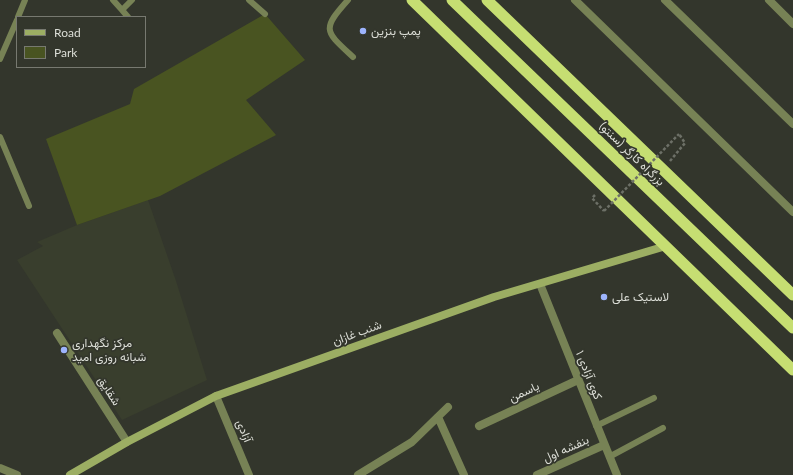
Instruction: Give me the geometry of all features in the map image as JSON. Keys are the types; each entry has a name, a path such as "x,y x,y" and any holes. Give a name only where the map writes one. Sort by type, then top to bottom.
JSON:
{"highway":[{"path":"412,0 793,370"},
{"name":"بزرگراه کارگر (سنتو)","path":"452,0 793,328"},
{"name":"بزرگراه کارگر (سنتو)","path":"487,0 793,295"}],"main road":[{"name":"شنب غازان","path":"70,475 128,442 216,396 494,297 666,246"}],"street":[{"path":"575,0 793,212"},
{"path":"665,0 793,124"},
{"path":"769,0 793,24"},
{"name":"کوی آزادی ۱","path":"540,284 617,475"},
{"name":"شقایق","path":"57,333 128,442"},
{"name":"یاسمن","path":"479,426 578,380"},
{"name":"آزادی","path":"216,396 249,475"},
{"path":"358,475 412,442 448,407"},
{"path":"438,417 464,475"},
{"name":"بنفشه اول","path":"537,475 604,445"},
{"path":"0,468 17,475"}],"lane":[{"path":"19,16 25,0"},
{"path":"113,0 127,16"},
{"path":"122,10 132,0"},
{"path":"249,0 265,14"},
{"path":"348,0 330,22 329,32 334,40 353,57"},
{"path":"0,59 16,23"},
{"path":"0,137 29,206"},
{"path":"596,426 654,398"},
{"path":"609,457 663,428"}],"path":[{"path":"592,198 604,211 679,134 685,143 663,169"}],"shaded area":[{"path":"148,200 176,281 207,380 122,420 17,260 43,246 37,242 77,225"}],"green space":[{"path":"265,14 305,60 246,100 276,135 160,196 77,225 46,139 130,104 134,89"}],"place":[{"name":"پمپ بنزین","path":"363,31"},
{"name":"لاستیک علی","path":"604,297"},
{"name":"مرکز نگهداری شبانه روزی امید","path":"64,350"}]}
